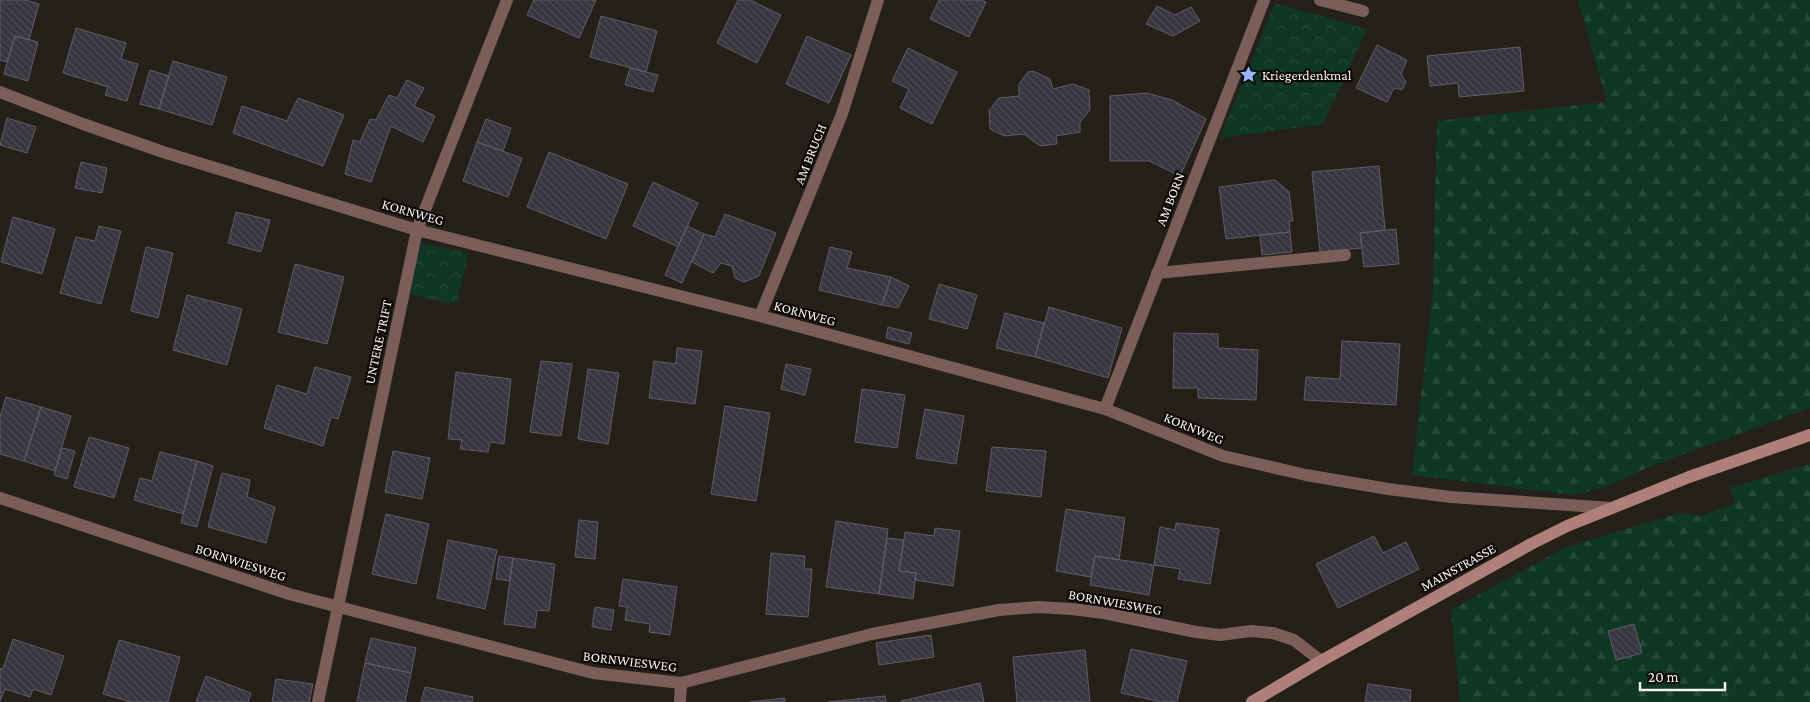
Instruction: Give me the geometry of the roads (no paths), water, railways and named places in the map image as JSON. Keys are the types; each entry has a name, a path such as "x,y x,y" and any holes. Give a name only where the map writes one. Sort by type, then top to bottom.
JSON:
{"main road":[{"name":"MAINSTRASSE","path":"1252,702 1321,661 1531,544 1612,508 1689,477 1810,435"}],"street":[{"name":"UNTERE TRIFT","path":"318,702 417,230 508,0"},
{"name":"AM BRUCH","path":"760,316 842,114 878,0"},
{"name":"AM BORN","path":"1105,409 1264,0"},
{"path":"1320,0 1363,11"},
{"name":"KORNWEG","path":"0,92 163,152 417,230 760,316 1105,409 1223,456 1306,475 1451,497 1612,508"},
{"path":"1157,273 1345,255"},
{"name":"BORNWIESWEG","path":"0,498 289,594 593,673 680,683 872,634 999,610 1038,608 1104,613 1196,632 1220,635 1251,632 1273,633 1294,640 1321,661"},
{"path":"680,683 680,702"}],"place":[{"name":"Kriegerdenkmal","path":"1248,75"}]}
